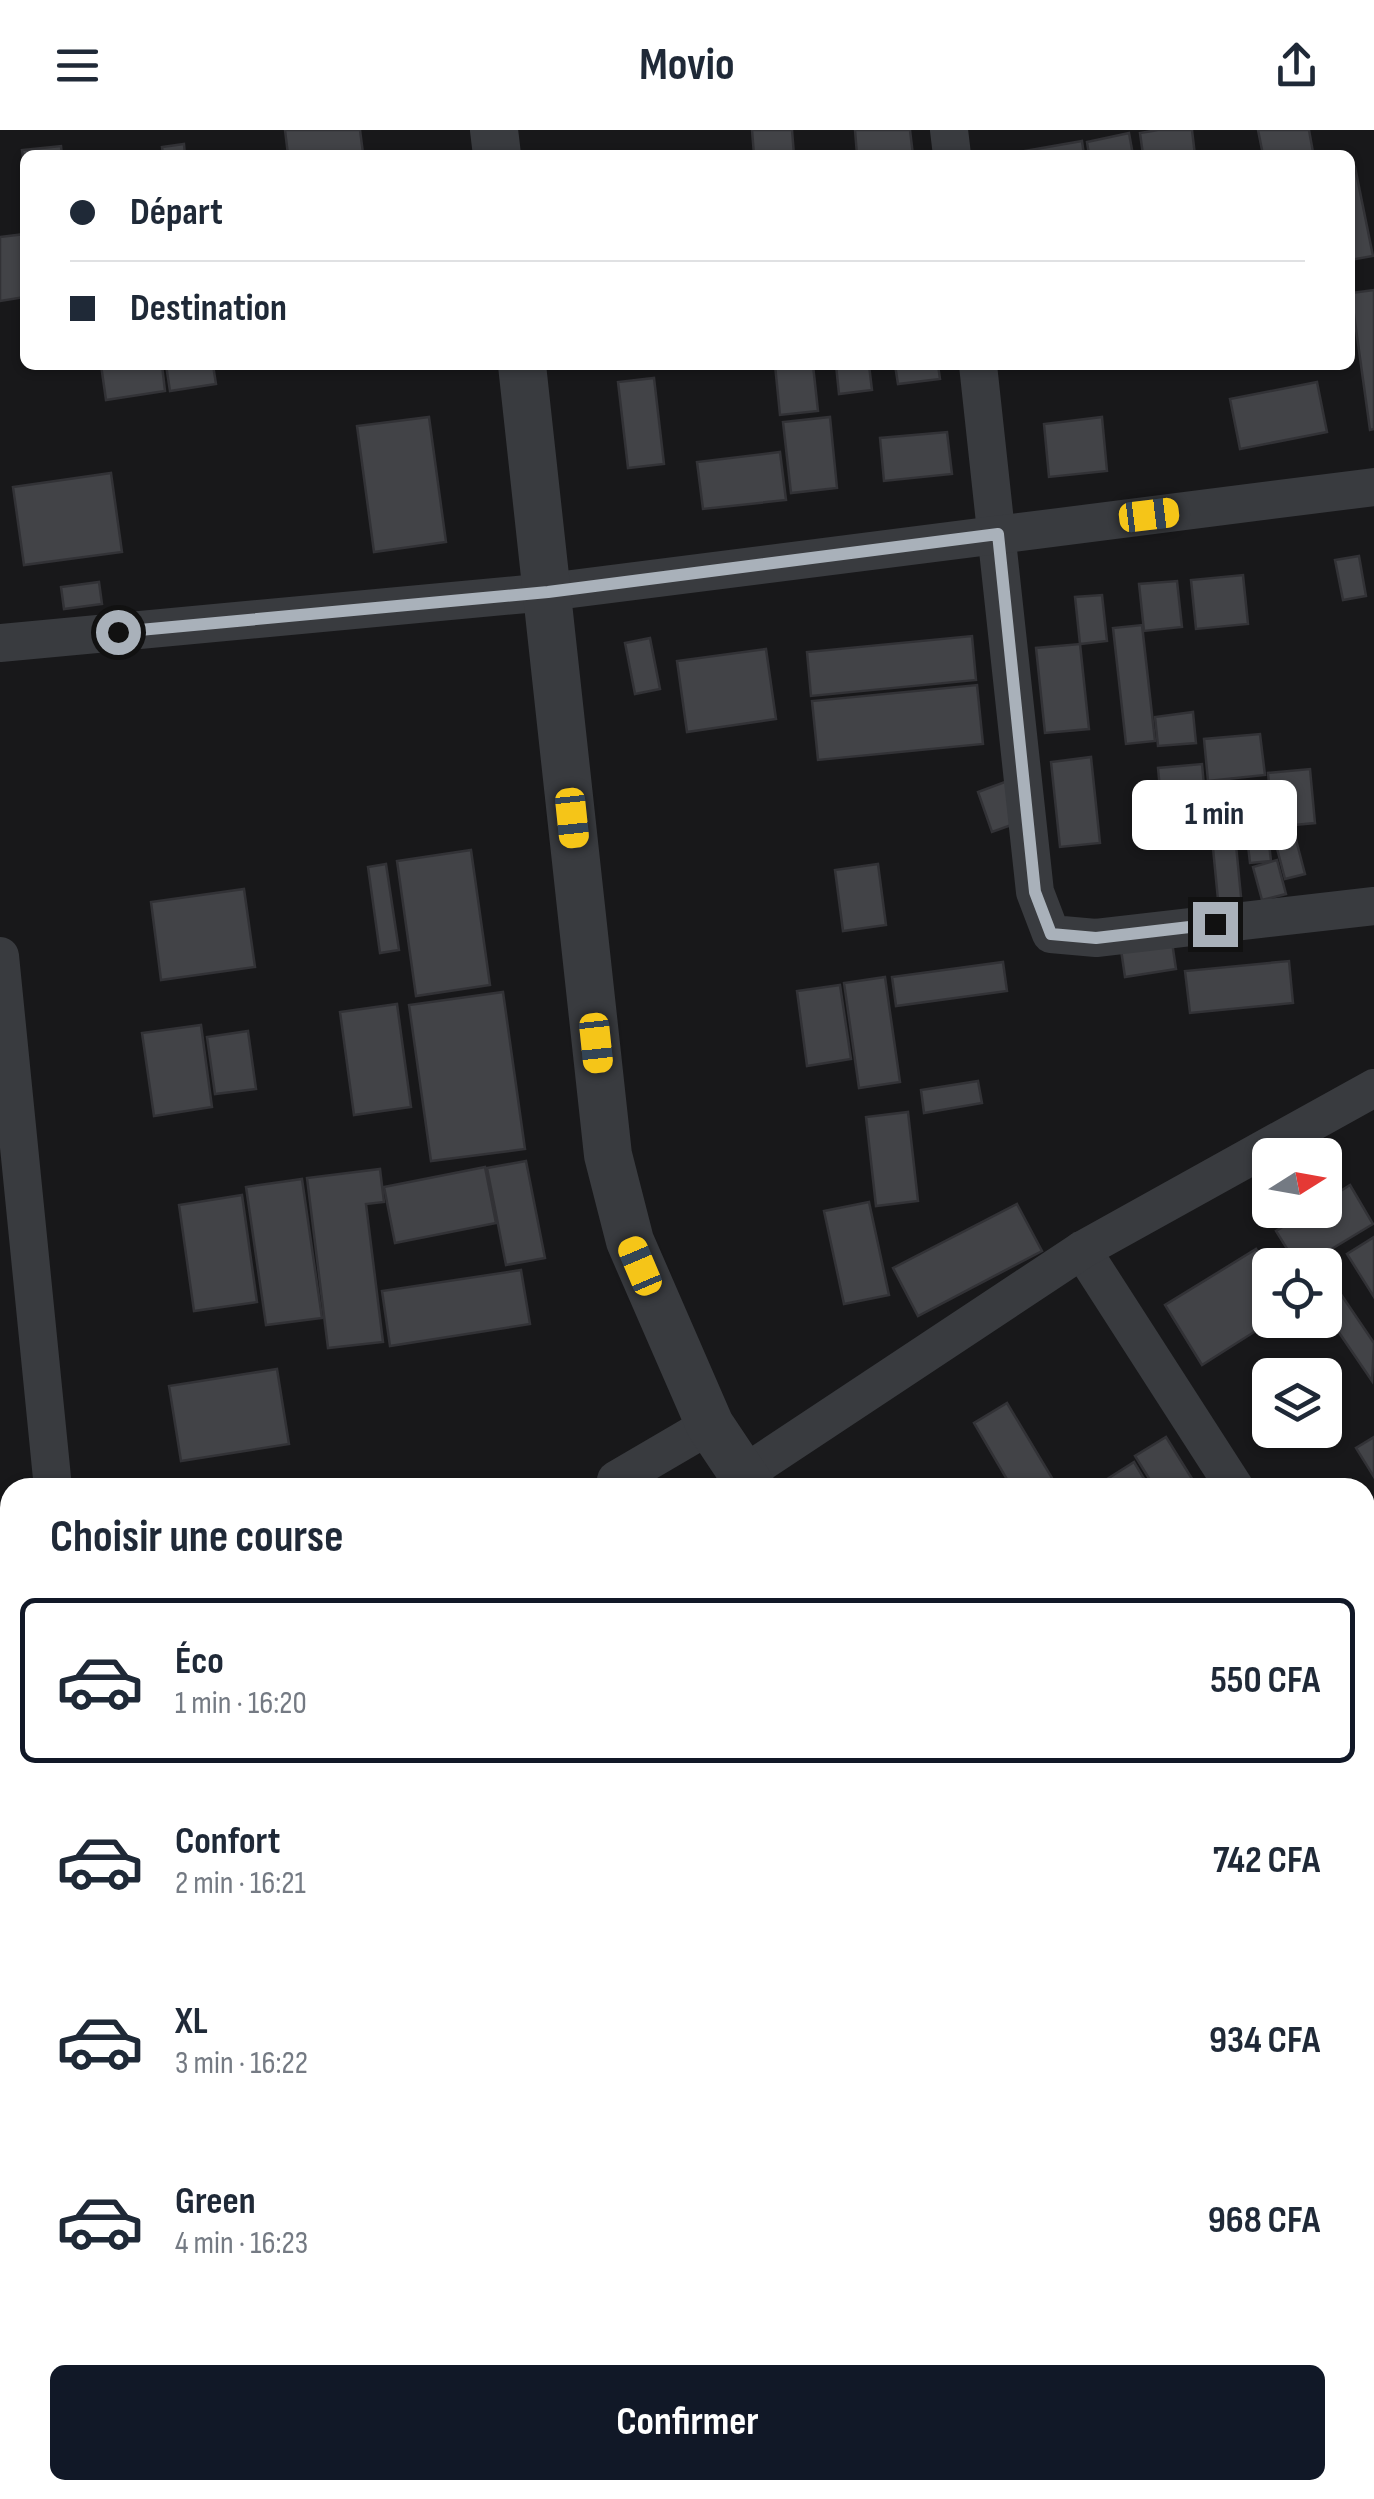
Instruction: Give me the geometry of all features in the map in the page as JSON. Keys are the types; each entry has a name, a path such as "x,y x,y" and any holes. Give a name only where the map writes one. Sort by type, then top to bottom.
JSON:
{"street":[{"path":"523,370 608,1155 630,1241 710,1425 746,1478"},
{"path":"979,370 1035,892 1051,934 1096,938 1374,906"},
{"path":"0,643 548,592 1374,487"},
{"path":"0,956 51,1478"},
{"path":"752,1478 1082,1250 1374,1088"},
{"path":"1082,1250 1229,1478"},
{"path":"622,1478 710,1425"}],"building":[{"path":"285,130 360,130 363,150 287,150"},
{"path":"752,130 792,130 794,150 754,150"},
{"path":"855,130 910,130 912,150 857,150"},
{"path":"1192,130 1194,150 1142,150 1140,133"},
{"path":"1258,130 1309,130 1313,150 1262,150"},
{"path":"1129,133 1132,150 1088,150 1087,142"},
{"path":"1082,141 1083,150 1031,150"},
{"path":"184,144 185,150 162,150"},
{"path":"61,146 61,150 22,150"},
{"path":"1355,167 1373,256 1355,259"},
{"path":"20,235 20,298 0,301 0,237"},
{"path":"1374,290 1374,429 1370,430 1355,322 1355,292"},
{"path":"102,370 163,370 165,391 106,400"},
{"path":"167,370 214,370 216,384 170,391"},
{"path":"776,370 814,370 818,411 780,415"},
{"path":"837,370 870,370 872,390 839,394"},
{"path":"896,370 939,370 940,379 898,384"},
{"path":"654,378 664,464 628,468 618,382"},
{"path":"1317,382 1327,432 1240,449 1230,399"},
{"path":"429,417 446,542 374,552 357,426"},
{"path":"830,417 837,488 791,493 783,422"},
{"path":"1102,417 1107,471 1049,477 1044,424"},
{"path":"947,432 952,474 884,481 880,438"},
{"path":"780,452 786,500 703,509 697,462"},
{"path":"111,473 122,552 24,565 13,487"},
{"path":"1359,556 1366,596 1343,600 1335,560"},
{"path":"1243,575 1248,624 1196,629 1191,580"},
{"path":"1177,581 1182,627 1144,631 1139,584"},
{"path":"99,582 102,604 64,609 61,587"},
{"path":"1102,595 1107,641 1080,644 1075,597"},
{"path":"1142,625 1155,741 1126,744 1113,628"},
{"path":"972,636 976,680 811,696 807,652"},
{"path":"650,638 660,689 635,694 625,643"},
{"path":"1080,644 1089,729 1045,733 1036,648"},
{"path":"766,649 776,719 687,732 677,661"},
{"path":"977,685 983,744 818,760 812,701"},
{"path":"1193,712 1196,743 1158,746 1155,717"},
{"path":"1260,734 1265,775 1208,781 1204,739"},
{"path":"1091,757 1100,843 1060,847 1051,762"},
{"path":"1202,764 1206,807 1162,811 1158,768"},
{"path":"1310,769 1315,823 1273,827 1268,773"},
{"path":"1010,780 1025,820 992,832 978,792"},
{"path":"1267,826 1271,861 1250,863 1246,828"},
{"path":"1294,832 1305,874 1285,879 1274,837"},
{"path":"1236,845 1242,907 1219,910 1213,848"},
{"path":"471,850 490,985 416,996 397,861"},
{"path":"1277,860 1286,894 1262,900 1253,867"},
{"path":"386,864 399,950 380,953 368,867"},
{"path":"878,864 886,925 843,931 835,870"},
{"path":"244,889 255,967 161,980 151,902"},
{"path":"1171,935 1176,969 1125,977 1120,943"},
{"path":"1289,961 1293,1003 1190,1013 1185,971"},
{"path":"1003,962 1007,991 896,1006 892,977"},
{"path":"885,977 900,1082 859,1088 844,983"},
{"path":"840,985 851,1059 807,1066 797,991"},
{"path":"503,992 525,1149 431,1161 409,1005"},
{"path":"397,1004 411,1107 354,1115 340,1012"},
{"path":"201,1025 212,1107 154,1116 142,1033"},
{"path":"248,1031 256,1089 215,1094 207,1037"},
{"path":"978,1081 982,1103 924,1113 921,1090"},
{"path":"908,1112 918,1201 876,1206 866,1117"},
{"path":"526,1161 545,1258 506,1265 487,1168"},
{"path":"485,1167 496,1223 395,1243 384,1187"},
{"path":"380,1169 384,1202 366,1204 383,1342 328,1348 307,1178"},
{"path":"302,1179 322,1318 266,1325 246,1187"},
{"path":"1350,1185 1373,1224 1333,1248 1286,1248 1276,1231 1281,1228 1342,1228 1342,1190"},
{"path":"242,1195 257,1302 194,1311 179,1205"},
{"path":"869,1202 889,1295 844,1304 824,1211"},
{"path":"1017,1204 1042,1251 918,1316 893,1268"},
{"path":"1374,1237 1374,1297 1347,1254"},
{"path":"1252,1251 1252,1333 1202,1365 1165,1305"},
{"path":"521,1270 530,1324 390,1346 382,1291"},
{"path":"1342,1296 1374,1343 1372,1381 1342,1337"},
{"path":"277,1369 289,1444 181,1461 169,1386"},
{"path":"1007,1403 1052,1478 1006,1478 974,1423"},
{"path":"1166,1437 1192,1478 1149,1478 1135,1456"},
{"path":"1374,1437 1374,1477 1356,1448"},
{"path":"1134,1462 1144,1478 1109,1478"}],"route":[{"path":"118,632 548,592 998,534 1035,892 1051,934 1096,938 1215,924"}]}
